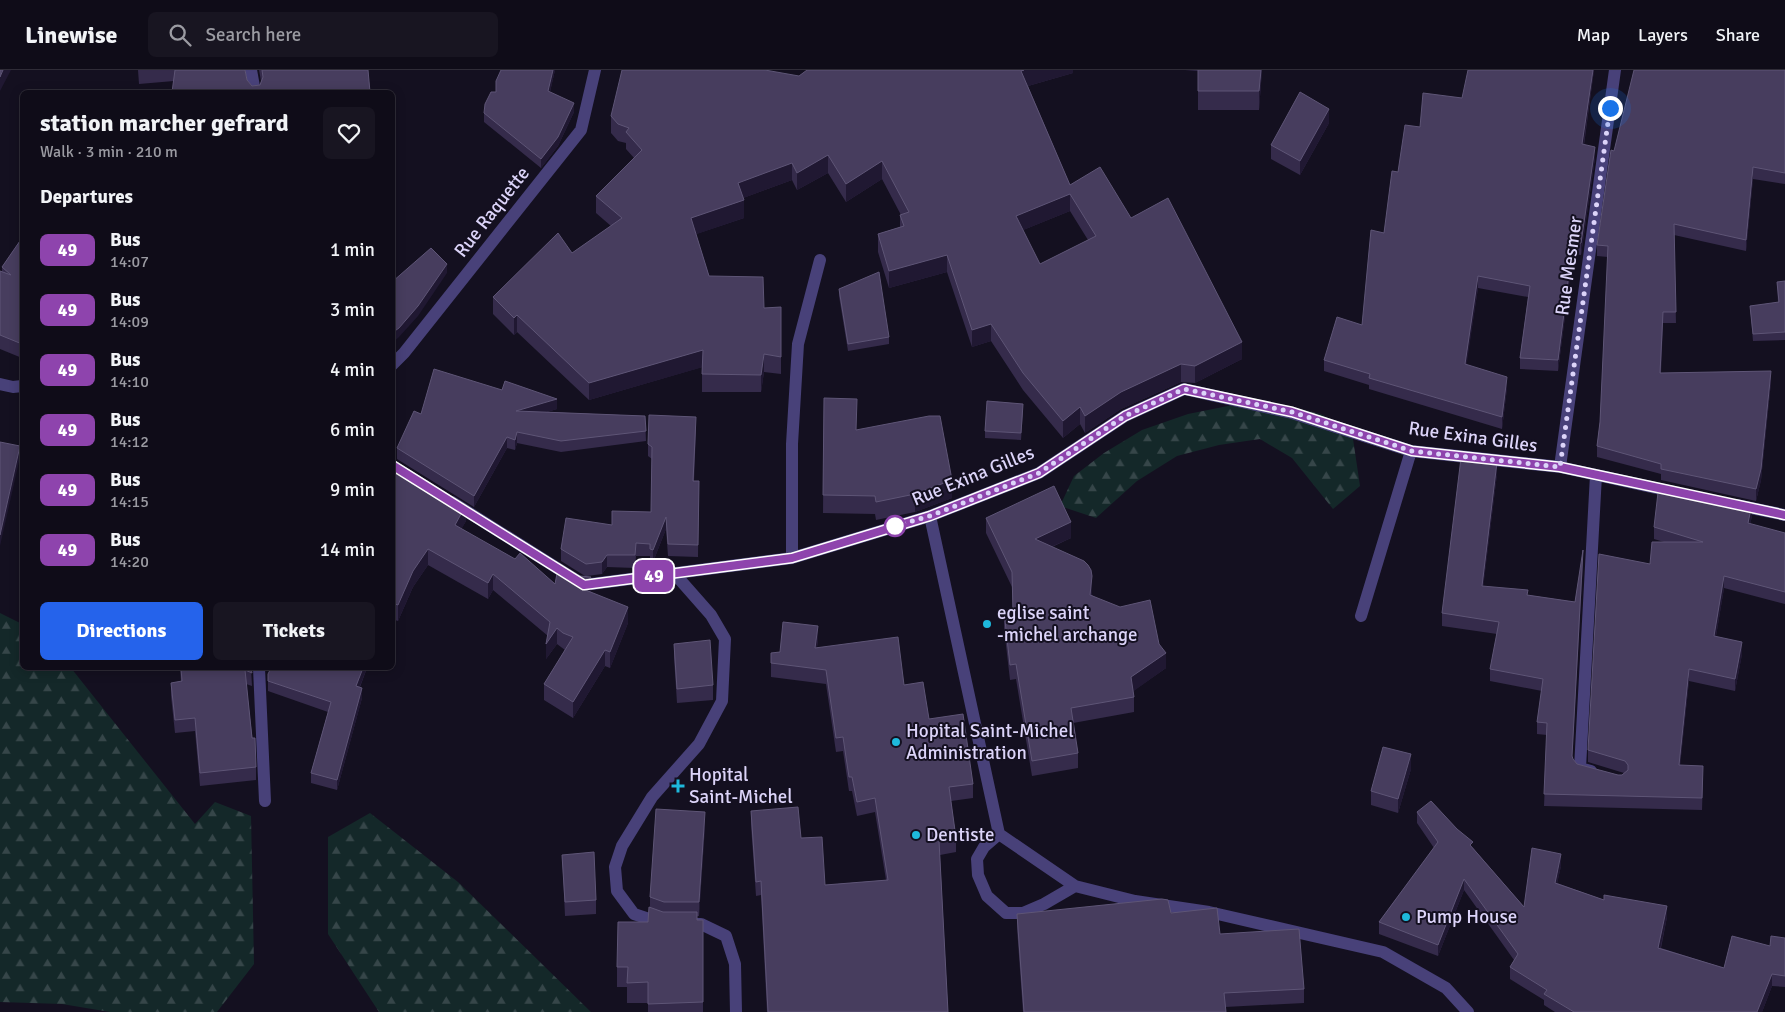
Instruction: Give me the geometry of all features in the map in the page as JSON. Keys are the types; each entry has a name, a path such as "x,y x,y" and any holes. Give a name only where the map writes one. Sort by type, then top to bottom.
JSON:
{"street":[{"path":"251,70 255,90"},
{"name":"Rue Raquette","path":"395,362 410,346 581,130 595,70"},
{"name":"Rue Mesmer","path":"1560,467 1615,70"},
{"path":"792,558 792,444 798,344 820,260"},
{"path":"0,384 13,387 20,386"},
{"name":"Rue Exina Gilles","path":"442,496 584,585 792,558 930,516 1039,473 1125,416 1184,389 1292,412 1412,451 1560,467 1690,495"},
{"path":"1361,616 1412,451"},
{"path":"1596,475 1580,768 1604,774"},
{"path":"1728,503 1785,515"},
{"path":"930,516 999,834 1075,886 1135,901 1209,912 1383,952 1446,988 1468,1012"},
{"path":"674,573 711,615 725,639 722,701 699,744 652,797 622,846 614,867 616,892 634,914 663,924 700,924 726,936 735,964 736,1012"},
{"path":"259,670 265,801"},
{"path":"999,834 984,846 977,859 978,875 987,896 1006,913 1023,913 1044,904 1075,886"}],"green space":[{"path":"1238,404 1279,404 1321,414 1352,432 1360,486 1333,509 1292,458 1260,439 1219,445 1177,456 1137,481 1096,518 1060,506 1074,476 1104,453 1142,430 1188,414"},
{"path":"0,613 20,623 20,670 73,670 195,824 215,802 251,816 254,964 217,1012 110,1012 62,1004 0,1002"},
{"path":"370,813 458,882 591,1012 379,1012 328,934 328,837"}],"building":[{"path":"175,70 245,70 247,80 252,86 260,85 263,77 262,70 368,70 370,90 172,90"},
{"path":"501,70 553,70 548,91 574,103 558,137 541,159 484,113 485,104 491,92 496,92 496,81"},
{"path":"622,70 765,70 799,76 807,70 1024,70 1021,71 1070,185 1100,167 1131,218 1168,198 1242,342 1195,366 1181,364 1121,392 1085,416 1080,407 1063,421 1023,373 991,324 972,330 947,255 889,271 878,234 904,226 900,215 909,212 882,161 846,184 828,155 797,173 792,163 738,183 744,200 691,218 709,276 763,277 764,308 781,307 781,357 764,354 761,375 702,374 703,350 589,383 517,315 514,318 493,297 558,233 572,253 622,218 596,196 642,150 626,132 629,128 618,124 611,116","holes":["1070,194 1096,236 1040,264 1016,216"]},
{"path":"1198,70 1261,70 1259,91 1198,91"},
{"path":"1468,70 1593,70 1582,144 1595,147 1581,243 1573,243 1558,360 1520,358 1530,286 1478,276 1465,364 1507,377 1502,417 1369,378 1370,374 1324,360 1337,317 1362,325 1371,230 1384,233 1392,171 1398,172 1405,125 1420,127 1423,93 1462,98"},
{"path":"1634,70 1785,70 1785,173 1753,167 1746,240 1674,224 1676,312 1663,312 1660,373 1771,371 1761,469 1756,489 1661,469 1661,464 1597,446 1600,422 1608,246 1597,245 1611,150 1614,151"},
{"path":"1300,92 1329,109 1300,161 1271,145"},
{"path":"20,241 20,343 0,335 0,271 11,275 2,267"},
{"path":"431,248 447,264 418,306 395,331 395,279"},
{"path":"879,272 889,337 848,344 839,289"},
{"path":"1785,281 1785,332 1753,334 1750,306 1779,302 1777,282"},
{"path":"434,369 502,390 505,381 557,399 516,411 645,416 646,431 561,441 517,432 515,440 507,437 474,496 397,448 414,411 421,414"},
{"path":"824,398 857,399 856,430 929,416 940,416 952,480 915,494 876,502 875,496 823,495"},
{"path":"987,401 1023,404 1021,433 985,431"},
{"path":"649,415 696,417 693,481 699,481 698,545 668,544 666,517 653,550 650,549 650,544 636,543 635,555 607,555 602,562 586,564 561,549 566,518 612,525 612,511 651,512 652,447 648,444"},
{"path":"0,442 20,446 0,535"},
{"path":"1461,458 1497,462 1482,586 1528,590 1527,595 1575,602 1583,550 1572,756 1577,764 1618,775 1622,775 1628,770 1628,765 1625,761 1588,750 1599,554 1650,564 1652,542 1703,542 1654,527 1659,484 1752,504 1748,523 1785,533 1785,592 1724,576 1714,636 1742,642 1735,679 1689,669 1679,765 1703,766 1702,798 1544,794 1547,723 1537,722 1543,679 1490,669 1499,622 1442,613"},
{"path":"395,461 466,505 455,525 515,559 520,553 555,584 559,563 580,576 591,577 583,589 628,607 610,652 605,650 573,702 544,684 573,637 557,628 546,644 550,622 493,574 488,583 428,549 413,571 398,605 395,604"},
{"path":"1054,486 1071,522 1035,539 1084,561 1088,565 1092,576 1090,595 1120,607 1150,600 1159,644 1166,653 1131,677 1134,697 1071,708 1078,753 1032,761 1016,664 1010,665 1004,612 1013,611 1012,572 986,518"},
{"path":"783,622 818,626 815,648 898,637 904,685 923,682 929,719 963,714 973,784 949,787 956,838 939,841 948,1012 768,1012 761,881 756,882 751,811 798,807 801,838 822,837 825,885 888,880 875,798 857,802 852,777 849,777 843,737 836,738 826,670 771,663 771,653 780,652"},
{"path":"710,640 713,685 677,689 674,644"},
{"path":"181,670 245,670 252,738 255,738 256,767 200,773 195,718 175,720 171,683 182,681"},
{"path":"270,670 362,670 356,686 362,688 337,780 311,773 331,702 268,681"},
{"path":"1383,747 1411,754 1398,799 1371,791"},
{"path":"1431,801 1457,829 1473,842 1470,845 1524,907 1532,848 1561,854 1555,883 1604,900 1604,895 1667,906 1658,948 1724,968 1732,936 1770,946 1771,936 1785,938 1785,976 1772,974 1757,1012 1574,1012 1544,994 1547,990 1510,967 1518,954 1464,879 1438,945 1379,922 1438,842 1417,812"},
{"path":"656,809 705,812 699,902 664,902 650,897"},
{"path":"594,852 596,900 565,902 562,855"},
{"path":"1162,899 1168,900 1171,913 1217,908 1220,934 1299,929 1304,989 1224,993 1226,1012 1024,1012 1017,914"},
{"path":"649,907 663,912 697,912 697,920 703,920 703,1002 648,1004 648,982 627,983 628,967 617,967 618,922 648,922"}],"bus line":[{"name":"49","path":"395,467 584,585 792,558 930,516 1039,473 1125,416 1184,389 1292,412 1412,451 1560,467 1785,515"}],"place":[{"name":"eglise saint -michel archange","path":"987,624"},
{"name":"Hopital Saint-Michel Administration","path":"896,742"},
{"name":"Hopital Saint-Michel","path":"678,786"},
{"name":"Dentiste","path":"916,835"},
{"name":"Pump House","path":"1406,917"}],"route":[{"path":"895,526 930,516 1039,473 1125,416 1184,389 1292,412 1412,451 1560,467 1610,108"}]}
